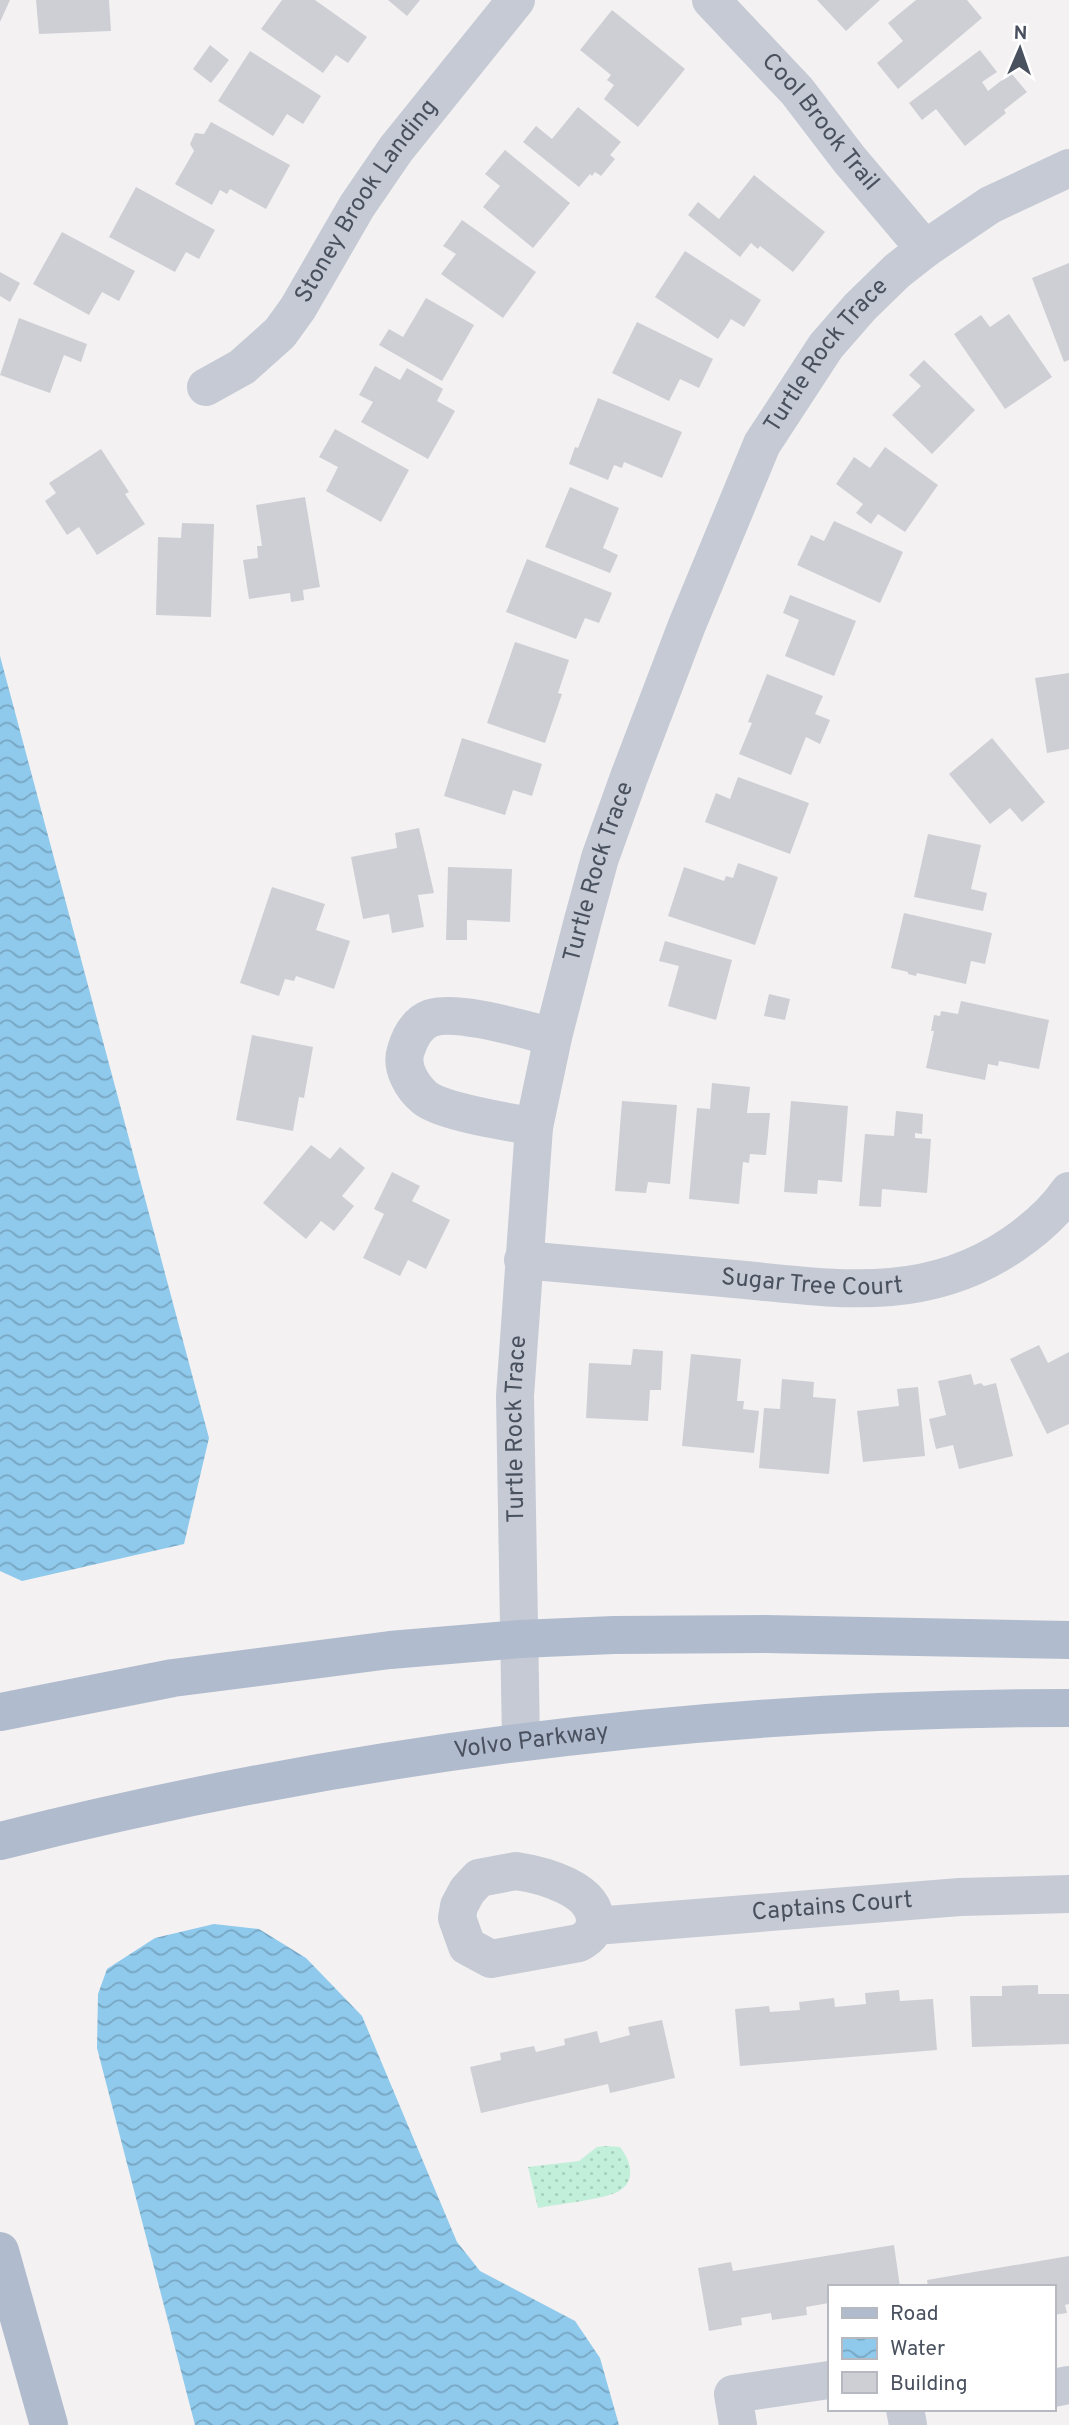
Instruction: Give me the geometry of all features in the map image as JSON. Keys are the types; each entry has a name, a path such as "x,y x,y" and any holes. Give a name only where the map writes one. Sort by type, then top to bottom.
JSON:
{"main road":[{"path":"0,1712 173,1678 390,1650 520,1639 765,1634 1069,1640"},
{"name":"Volvo Parkway","path":"0,1841 272,1781 521,1741 820,1715 956,1708 1069,1708"},
{"path":"0,2251 49,2425"}],"street":[{"name":"Stoney Brook Landing","path":"206,387 242,367 280,332 298,308 357,206 396,149 516,0"},
{"name":"Cool Brook Trail","path":"711,0 797,91 849,159 925,249"},
{"name":"Turtle Rock Trace","path":"521,1741 515,1396 534,1127 553,1037 600,858 687,625 762,444 826,346 860,307 897,271 925,249 990,205 1069,168"},
{"path":"534,1127 448,1108 426,1099 412,1083 404,1066 405,1052 414,1030 432,1018 466,1016 553,1037"},
{"name":"Sugar Tree Court","path":"523,1261 824,1286 897,1288 951,1277 991,1259 1028,1234 1058,1208 1069,1191"},
{"name":"Captains Court","path":"595,1926 960,1897 1069,1895"},
{"path":"738,2425 733,2394 828,2380"}],"green space":[{"path":"597,2147 620,2147 627,2159 629,2178 622,2189 599,2198 538,2208 528,2167 579,2161"}],"water":[{"path":"0,656 209,1438 184,1544 22,1581 0,1571"},
{"path":"214,1924 259,1929 306,1958 362,2016 457,2242 480,2271 575,2321 600,2358 619,2425 195,2425 97,2048 98,1994 107,1969 155,1938"}],"building":[{"path":"0,0 10,0 0,22"},
{"path":"36,0 109,0 111,31 39,34"},
{"path":"282,0 315,0 367,37 348,63 336,55 323,73 261,29"},
{"path":"388,0 420,0 407,16"},
{"path":"817,0 880,0 846,31"},
{"path":"916,0 967,0 982,18 898,89 877,63 903,41 888,23"},
{"path":"612,10 685,69 638,127 604,99 614,85 607,80 611,75 580,50"},
{"path":"210,45 229,60 211,83 193,69"},
{"path":"980,50 997,72 982,82 988,91 1011,73 1027,92 965,146 936,109 922,120 909,103"},
{"path":"250,51 321,96 303,124 287,114 273,136 218,101"},
{"path":"578,107 621,142 610,155 615,159 601,176 595,172 592,176 590,174 579,187 523,142 536,126 552,139"},
{"path":"211,122 290,165 266,209 230,189 227,194 220,190 212,205 175,184 194,151 190,144 195,133 204,134"},
{"path":"505,150 570,203 533,248 483,207 500,186 485,174"},
{"path":"754,175 825,232 793,272 760,246 758,249 751,243 740,257 688,215 698,202 719,219"},
{"path":"136,187 215,230 199,259 186,252 175,272 109,237"},
{"path":"462,220 536,272 503,318 441,274 456,254 443,246"},
{"path":"62,232 135,271 119,301 102,292 89,315 33,284"},
{"path":"685,251 761,300 744,327 731,319 718,339 655,297"},
{"path":"1069,263 1069,360 1064,362 1032,278"},
{"path":"0,272 20,283 10,302 0,296"},
{"path":"426,298 474,325 442,381 379,345 389,329 403,337"},
{"path":"1009,314 1052,377 1005,409 954,334 981,315 990,327"},
{"path":"19,318 87,344 81,362 64,355 50,393 0,375"},
{"path":"637,322 713,359 699,388 680,379 669,401 612,373"},
{"path":"924,360 975,410 932,454 892,415 921,386 909,375"},
{"path":"375,366 400,380 407,368 443,389 437,401 455,411 428,459 361,422 373,402 359,395"},
{"path":"598,398 682,432 662,478 624,462 622,468 614,465 608,480 569,464"},
{"path":"335,429 409,470 381,522 326,491 338,467 319,457"},
{"path":"885,447 938,485 905,532 878,514 871,524 856,513 863,504 836,484 854,457 870,468"},
{"path":"101,449 129,492 125,494 145,524 97,555 79,527 67,535 45,501 56,493 49,483"},
{"path":"570,487 619,508 603,548 618,555 610,573 545,547"},
{"path":"305,497 320,587 303,590 304,600 291,602 290,593 249,599 243,560 258,558 257,546 262,546 256,505"},
{"path":"834,521 903,552 880,603 797,565 811,535 824,541"},
{"path":"182,523 214,524 211,617 156,615 158,537 181,538"},
{"path":"527,559 612,593 599,623 585,618 576,639 506,612"},
{"path":"790,595 856,621 834,676 785,656 799,620 783,613"},
{"path":"515,642 569,660 558,693 562,694 545,743 487,723"},
{"path":"1069,673 1069,749 1047,753 1035,678"},
{"path":"767,674 823,696 815,714 830,720 820,744 806,737 791,775 739,754"},
{"path":"462,738 542,764 532,796 513,790 505,815 444,796"},
{"path":"992,738 1045,802 1022,822 1010,808 990,824 949,774"},
{"path":"738,777 809,803 790,854 705,822 716,793 730,799"},
{"path":"419,828 434,893 418,895 424,927 392,933 389,914 363,919 351,857 397,848 395,833"},
{"path":"928,834 981,845 971,889 987,893 983,911 914,897"},
{"path":"738,863 778,877 755,945 668,916 684,867 724,881 726,876 733,878"},
{"path":"448,867 512,869 510,922 467,920 467,940 446,940"},
{"path":"272,887 325,904 316,930 350,941 334,989 296,976 294,981 285,979 279,996 240,983"},
{"path":"904,913 992,933 985,964 971,961 966,984 917,973 916,976 891,968"},
{"path":"665,941 732,960 716,1020 668,1006 679,966 659,961"},
{"path":"769,994 790,999 785,1020 764,1016"},
{"path":"961,1001 1049,1020 1039,1069 999,1061 998,1066 988,1064 985,1080 926,1068 934,1031 931,1031 934,1015 940,1016 941,1011 958,1014"},
{"path":"252,1035 313,1047 304,1098 299,1097 293,1131 236,1120"},
{"path":"712,1083 750,1087 747,1113 770,1113 766,1155 750,1154 749,1163 743,1162 739,1204 689,1199 697,1108 710,1109"},
{"path":"622,1101 677,1105 670,1184 648,1182 646,1193 615,1191"},
{"path":"791,1101 848,1106 842,1182 818,1180 817,1194 784,1192"},
{"path":"896,1111 923,1114 922,1134 915,1133 915,1138 931,1139 927,1193 882,1189 881,1207 859,1206 865,1134 894,1136"},
{"path":"311,1145 330,1159 340,1147 365,1168 342,1196 354,1206 334,1231 321,1221 306,1239 263,1203"},
{"path":"392,1172 420,1186 412,1201 450,1220 426,1269 408,1260 400,1276 363,1258 384,1214 374,1209"},
{"path":"1039,1345 1048,1363 1069,1352 1069,1424 1047,1434 1010,1359"},
{"path":"633,1349 663,1351 661,1390 650,1390 648,1421 586,1418 589,1363 631,1365"},
{"path":"691,1354 741,1359 737,1401 744,1401 743,1409 759,1411 754,1453 682,1446"},
{"path":"971,1374 974,1385 996,1383 1013,1456 959,1469 953,1445 936,1449 929,1419 946,1415 938,1381"},
{"path":"782,1379 814,1382 813,1397 836,1399 829,1474 759,1468 764,1408 780,1409"},
{"path":"918,1387 925,1456 863,1462 857,1411 899,1406 897,1389"},
{"path":"1038,1985 1038,1994 1069,1994 1069,2044 972,2047 970,1996 1002,1996 1002,1986"},
{"path":"899,1990 900,2001 933,1999 937,2050 740,2066 735,2009 769,2006 770,2012 800,2010 799,2002 834,1998 835,2007 866,2004 865,1993"},
{"path":"662,2020 675,2078 610,2093 608,2084 481,2113 470,2067 501,2060 500,2053 534,2046 536,2052 565,2045 564,2039 597,2031 600,2043 630,2035 628,2027"},
{"path":"894,2245 900,2285 828,2285 828,2303 806,2307 807,2315 772,2320 771,2313 741,2318 742,2325 709,2331 698,2268 731,2262 733,2271"},
{"path":"1069,2256 1069,2304 1065,2305 1067,2313 1055,2315 1055,2285 928,2285 927,2280"}]}
